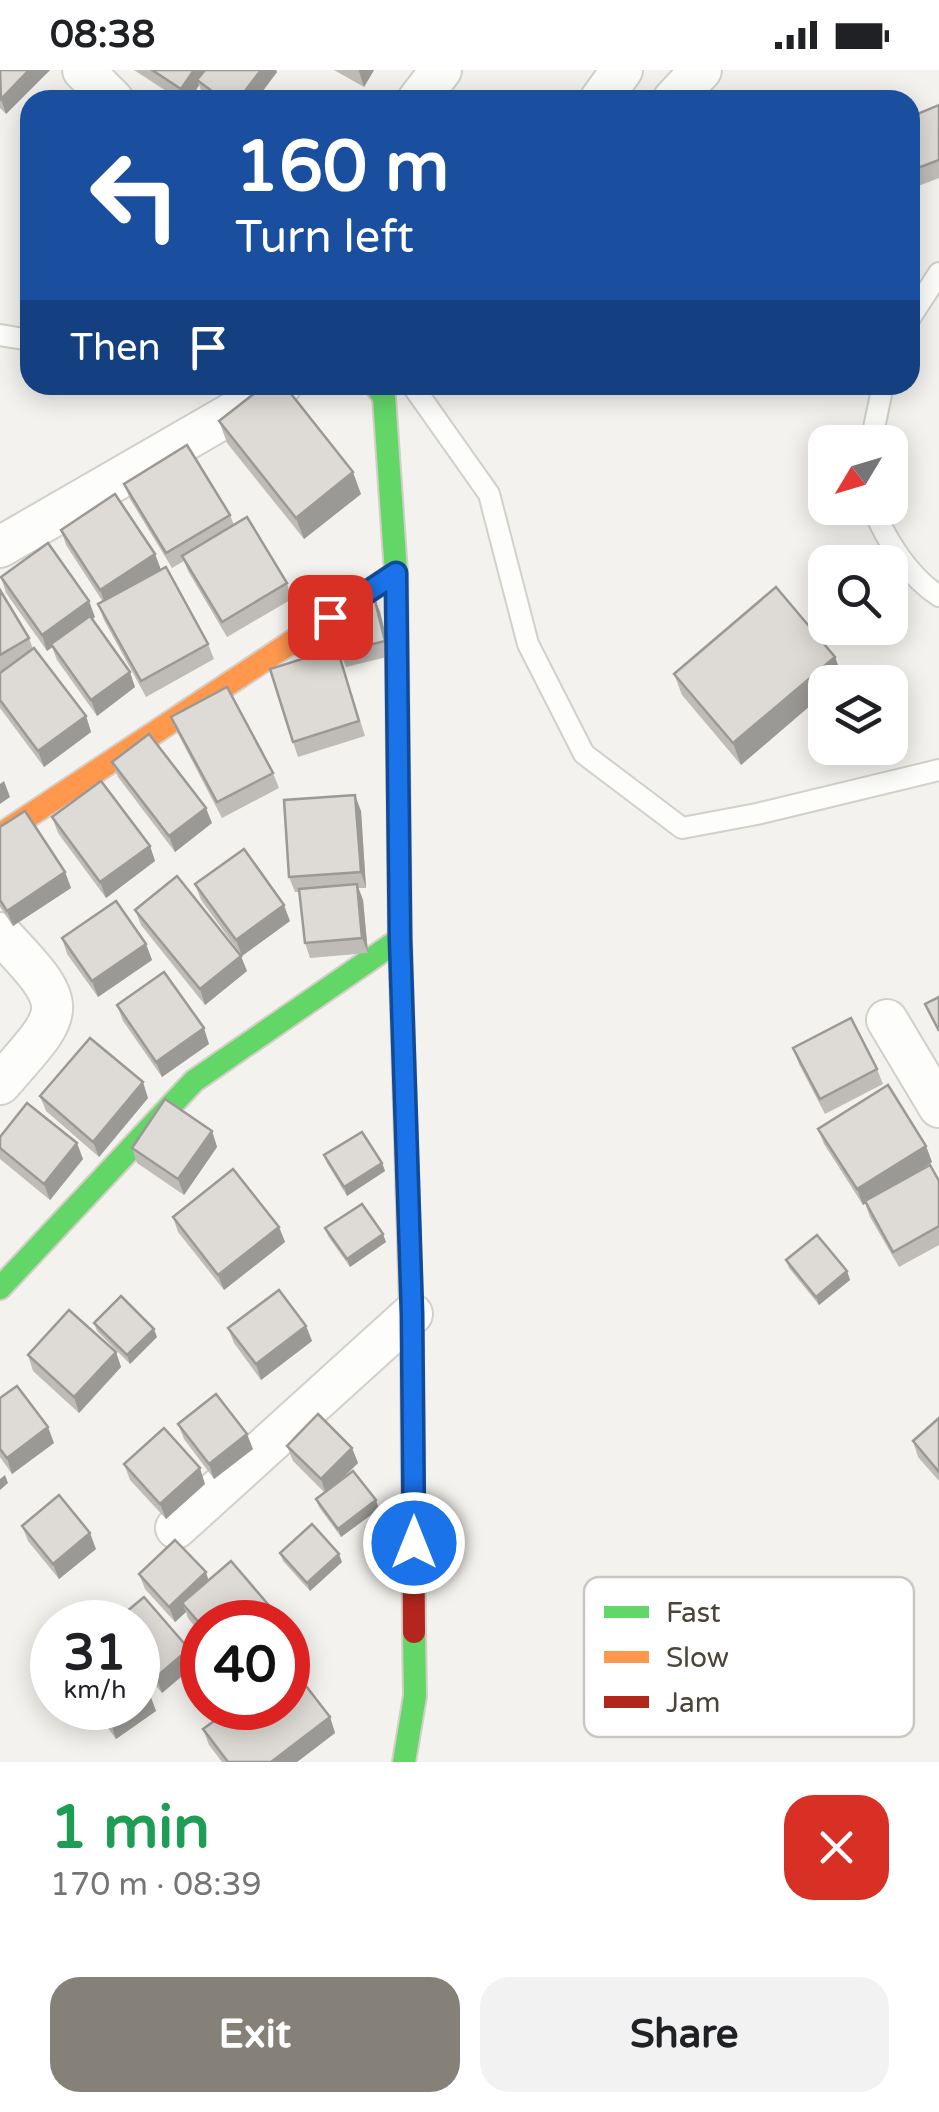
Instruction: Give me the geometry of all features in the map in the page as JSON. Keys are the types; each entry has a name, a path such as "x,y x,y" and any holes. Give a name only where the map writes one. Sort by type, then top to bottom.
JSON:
{"street":[{"path":"83,70 103,90"},
{"path":"426,90 441,70"},
{"path":"682,90 701,70"},
{"path":"0,546 264,395"},
{"path":"392,395 400,939 412,1314 415,1696 404,1762"},
{"path":"0,835 396,573"},
{"path":"0,934 43,978 54,1006 49,1028 0,1084"},
{"path":"0,1288 194,1081 400,939"},
{"path":"887,1020 939,1107"},
{"path":"176,1528 412,1314"}],"lane":[{"path":"920,302 939,273"},
{"path":"398,395 489,494 528,644 584,754 682,828 939,770"},
{"path":"874,425 880,395"},
{"path":"880,525 922,585 939,596"}],"building":[{"path":"0,70 29,70 1,99"},
{"path":"152,70 194,70 181,89"},
{"path":"205,70 261,70 246,90 210,90 197,80"},
{"path":"939,105 939,160 920,167 920,113"},
{"path":"252,395 292,395 353,472 296,518 219,421"},
{"path":"187,445 230,515 166,553 124,484"},
{"path":"115,494 155,554 100,590 61,530"},
{"path":"247,517 287,583 222,622 182,556"},
{"path":"48,543 89,601 42,635 1,577"},
{"path":"166,567 208,644 141,681 98,604"},
{"path":"776,587 808,625 808,645 825,645 835,657 826,665 808,665 808,680 733,743 674,674"},
{"path":"0,590 29,638 0,655"},
{"path":"374,597 385,641 340,652 329,608"},
{"path":"90,616 130,672 91,700 51,644"},
{"path":"34,648 86,716 38,751 0,700 0,673"},
{"path":"337,648 359,721 293,742 270,669"},
{"path":"227,687 273,773 217,802 171,717"},
{"path":"149,734 206,808 169,836 112,762"},
{"path":"101,781 150,846 100,882 52,817"},
{"path":"355,795 361,872 289,877 284,800"},
{"path":"25,811 65,872 7,911 0,900 0,827"},
{"path":"244,849 284,905 236,940 195,884"},
{"path":"177,876 241,956 200,989 135,910"},
{"path":"357,884 362,938 305,943 299,889"},
{"path":"116,901 146,944 92,981 62,938"},
{"path":"164,972 204,1028 156,1062 117,1005"},
{"path":"939,997 939,1031 925,1004"},
{"path":"851,1018 877,1069 820,1099 793,1048"},
{"path":"90,1038 143,1082 93,1142 40,1096"},
{"path":"888,1085 926,1146 857,1189 818,1129"},
{"path":"165,1099 212,1131 178,1179 132,1148"},
{"path":"27,1103 77,1143 44,1184 0,1148 0,1137"},
{"path":"362,1132 382,1163 344,1187 324,1155"},
{"path":"930,1165 939,1181 939,1226 893,1252 865,1201"},
{"path":"233,1169 279,1227 218,1275 173,1217"},
{"path":"362,1204 383,1234 347,1259 325,1228"},
{"path":"817,1235 847,1271 816,1297 786,1260"},
{"path":"279,1290 306,1326 256,1364 228,1328"},
{"path":"121,1296 154,1329 127,1355 94,1323"},
{"path":"69,1310 116,1352 74,1397 28,1355"},
{"path":"17,1386 48,1427 7,1458 0,1449 0,1398"},
{"path":"216,1394 247,1434 209,1464 178,1424"},
{"path":"318,1414 352,1448 321,1479 287,1446"},
{"path":"939,1418 939,1472 913,1441"},
{"path":"164,1428 200,1468 160,1504 124,1464"},
{"path":"353,1471 376,1500 338,1529 316,1499"},
{"path":"59,1495 90,1533 53,1564 22,1526"},
{"path":"312,1524 339,1554 307,1583 280,1553"},
{"path":"175,1540 206,1572 169,1607 139,1574"},
{"path":"231,1561 264,1600 186,1600"},
{"path":"160,1615 180,1639 180,1657 160,1674"},
{"path":"310,1691 330,1717 271,1762 228,1762 204,1730 310,1730"}],"traffic: fast":[{"path":"382,395 396,573 400,939 412,1340"},
{"path":"0,1288 194,1081 400,939"},
{"path":"404,1762 415,1696 414,1632"}],"traffic: slow":[{"path":"0,835 396,573"}],"traffic: jam":[{"path":"412,1340 414,1632"}],"route":[{"path":"330,617 396,573 414,1543"}]}
